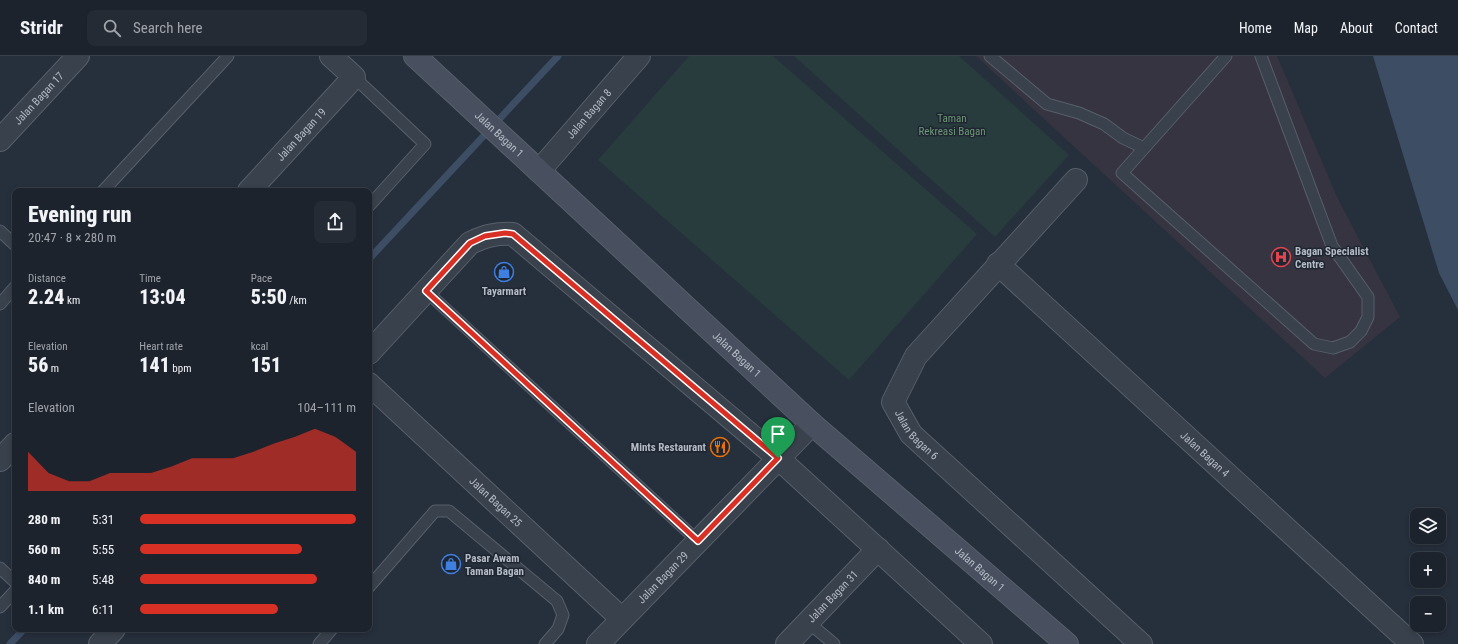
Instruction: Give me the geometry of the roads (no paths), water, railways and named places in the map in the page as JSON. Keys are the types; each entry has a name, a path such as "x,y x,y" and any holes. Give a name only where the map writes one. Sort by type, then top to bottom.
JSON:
{"street":[{"name":"Jalan Bagan 17","path":"0,140 78,56"},
{"path":"331,56 354,77"},
{"name":"Jalan Bagan 1","path":"415,56 812,424 1067,644"},
{"name":"Jalan Bagan 8","path":"539,171 639,56"},
{"name":"Jalan Bagan 19","path":"251,188 354,77"},
{"name":"Jalan Bagan 6","path":"1076,180 998,264 916,356 892,402 911,434 1141,644"},
{"path":"372,350 470,243 485,236 505,233 513,234 778,458 981,644"},
{"name":"Jalan Bagan 4","path":"998,264 1412,644"},
{"name":"Jalan Bagan 25","path":"372,387 622,620"},
{"name":"Jalan Bagan 29","path":"598,644 812,424"},
{"path":"0,460 12,447"},
{"name":"Jalan Bagan 31","path":"787,644 878,549"},
{"path":"100,644 111,632"}],"lane":[{"path":"106,188 228,56"},
{"path":"990,56 1048,104 1079,112 1104,124 1123,138 1144,148"},
{"path":"1226,56 1122,173 1314,344 1334,348 1350,342 1361,331 1368,317 1368,297 1332,246 1261,56"},
{"path":"354,77 426,144 372,203"},
{"path":"0,231 12,242"},
{"path":"0,304 12,290"},
{"path":"426,291 698,541"},
{"path":"372,584 435,511 449,510 557,601 563,615 558,630 545,644"},
{"path":"0,568 12,579"},
{"path":"0,607 12,594"},
{"path":"808,622 834,644"},
{"path":"319,644 329,632"}],"water":[{"path":"1373,56 1458,56 1458,310 1439,273"}],"waterway":[{"path":"372,256 558,56"},
{"path":"10,644 21,632"}],"place":[{"name":"Bagan Specialist Centre","path":"1281,257"},
{"name":"Tayarmart","path":"504,272"},
{"name":"Mints Restaurant","path":"720,447"},
{"name":"Pasar Awam Taman Bagan","path":"451,564"}],"park label":[{"name":"Taman Rekreasi Bagan","path":"952,124"}]}
